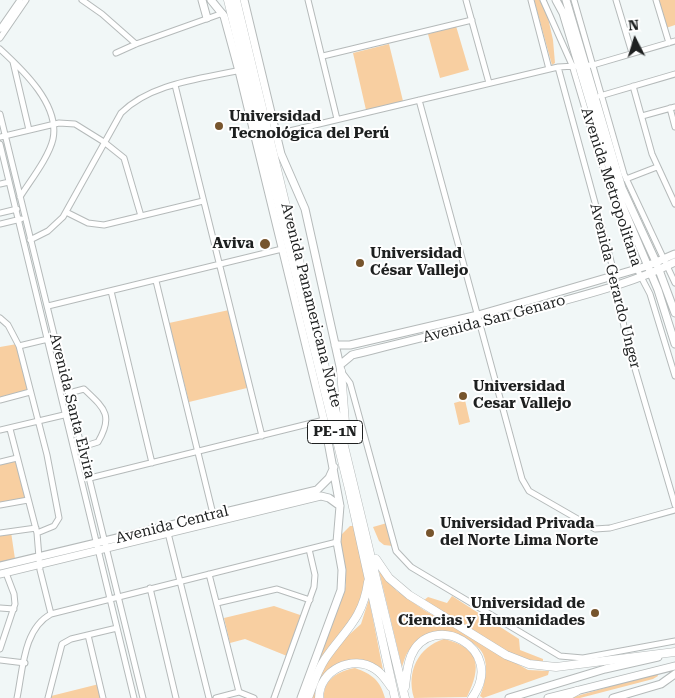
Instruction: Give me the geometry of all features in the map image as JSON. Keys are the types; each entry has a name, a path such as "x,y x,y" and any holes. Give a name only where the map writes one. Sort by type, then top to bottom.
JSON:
{"highway":[{"name":"Avenida Panamericana Norte","path":"228,0 242,70 369,576 395,695"},
{"name":"Avenida Panamericana Norte","path":"236,0 372,552 405,697"},
{"path":"340,368 347,451"},
{"path":"372,552 389,578 409,595 518,660 556,667 628,660 675,652"},
{"path":"308,698 325,658 357,619 365,601 369,576"},
{"path":"405,697 411,655 422,643 444,635 460,638 474,648 478,656 482,671 481,680 472,698"},
{"path":"596,656 628,660"},
{"path":"319,698 327,677 339,667 356,663 374,668 395,695"},
{"path":"564,698 577,691"}],"main road":[{"path":"202,0 207,18"},
{"path":"211,0 223,13 242,70 282,249 324,420 340,506 337,542 342,579 340,597 301,698"},
{"path":"244,0 277,134 290,177 305,209 340,368"},
{"path":"556,0 563,13 582,65"},
{"path":"573,0 582,65"},
{"name":"Avenida Metropolitana","path":"582,65 628,202 656,262 675,313"},
{"name":"Avenida Metropolitana","path":"582,65 617,193 651,274 675,344"},
{"path":"628,202 639,209"},
{"path":"669,262 675,254"},
{"name":"Avenida San Genaro","path":"335,345 350,345 478,315 615,276 656,262 669,262"},
{"name":"Avenida San Genaro","path":"340,368 352,355 481,324 617,286 651,274 669,262"},
{"path":"414,330 416,339"},
{"name":"Avenida Central","path":"102,546 168,533 289,500 317,490 325,483 334,467"},
{"name":"Avenida Central","path":"3,573 213,514 289,500 325,496 340,506"},
{"name":"Avenida Central","path":"0,566 41,561"},
{"path":"509,698 628,660 645,660 675,652"},
{"path":"628,660 632,669 630,677"},
{"path":"645,660 640,667 642,671 647,673"},
{"path":"548,698 647,673 675,669"},
{"path":"613,698 661,684 675,669"}],"street":[{"path":"0,28 20,0"},
{"path":"0,38 26,0"},
{"path":"82,0 102,14 136,44"},
{"path":"308,0 337,120"},
{"path":"466,0 489,83"},
{"path":"531,0 550,69"},
{"name":"Avenida Metropolitana","path":"543,0 600,96 626,179 639,209 669,262 675,283"},
{"path":"616,0 632,53"},
{"path":"656,0 669,43"},
{"path":"116,53 223,13"},
{"path":"0,18 6,20"},
{"path":"323,56 472,20"},
{"path":"277,134 558,67 582,65 675,41"},
{"path":"0,50 44,97 52,124 53,140 20,197"},
{"path":"13,62 29,130"},
{"name":"Avenida Metropolitana","path":"582,65 597,148 637,269 650,294 675,376"},
{"name":"Avenida Gerardo Unger","path":"558,67 615,276 626,338 675,505"},
{"path":"30,240 48,231 66,212 121,113 133,102 153,92 176,85 242,70"},
{"path":"600,96 675,74"},
{"path":"176,85 262,436"},
{"path":"633,86 657,167 675,204"},
{"path":"419,100 522,479 529,492 594,529 610,528 675,510"},
{"path":"642,116 672,107 675,127"},
{"name":"Avenida Santa Elvira","path":"0,114 3,137 23,208 90,478 110,598 134,698"},
{"path":"3,137 52,124 76,124 119,153 126,163 141,216"},
{"name":"Avenida Santa Elvira","path":"0,144 2,160 67,415 102,546 118,596 143,698"},
{"path":"626,179 657,167"},
{"path":"0,184 9,182"},
{"path":"66,212 98,225 203,201"},
{"path":"0,214 23,208"},
{"path":"0,224 25,218"},
{"path":"48,306 282,249"},
{"path":"156,281 213,514"},
{"path":"111,291 152,463"},
{"path":"0,318 8,324 19,346 59,518 54,526 36,530 0,533"},
{"path":"43,320 50,318"},
{"path":"19,346 48,339"},
{"path":"340,368 350,383 399,556 411,566 560,656 569,658 596,656 675,641"},
{"path":"69,393 84,389 103,406 106,418 107,427 98,442 82,447"},
{"path":"0,400 30,392"},
{"path":"0,430 74,413"},
{"path":"90,478 324,420"},
{"path":"10,429 36,530 51,614"},
{"path":"0,462 17,458"},
{"path":"0,506 28,500"},
{"path":"168,533 209,698"},
{"path":"18,698 32,633 40,622 51,614 337,542"},
{"path":"274,698 310,600 315,579 309,549"},
{"path":"0,648 14,609 14,594 3,573"},
{"path":"209,574 239,692"},
{"path":"150,588 176,698"},
{"path":"217,603 277,589 310,600"},
{"path":"0,608 14,609"},
{"path":"48,698 60,646 67,640 117,628"},
{"path":"88,635 103,698"},
{"path":"0,660 25,663"},
{"path":"216,698 239,692 254,698"}],"shaded area":[{"path":"534,0 544,0 553,40 555,63 552,65"},
{"path":"658,0 675,0 675,25 666,28"},
{"path":"456,26 469,70 440,78 428,34"},
{"path":"389,44 403,101 366,110 353,53"},
{"path":"229,310 247,388 189,402 169,323"},
{"path":"17,344 28,391 0,398 0,347"},
{"path":"465,400 470,422 459,425 454,403"},
{"path":"16,460 26,498 0,503 0,463"},
{"path":"387,523 393,546 384,545 379,541 373,527"},
{"path":"350,526 353,526 363,569 364,596 344,639 307,690 346,585 339,541 340,536"},
{"path":"11,532 15,559 0,562 0,533"},
{"path":"379,571 397,591 424,610 528,670 549,671 548,675 483,698 480,696 486,670 483,654 469,640 454,633 446,632 431,634 417,643 407,653 402,667"},
{"path":"452,596 519,639 520,650 543,659 543,663 515,656 499,648 465,629 423,601 428,597 447,603"},
{"path":"369,599 383,670 371,664 334,667 317,698 310,698 320,672 341,642 361,624"},
{"path":"274,606 303,616 287,656 245,639 230,643 224,618"},
{"path":"444,639 465,648 475,660 475,676 467,697 414,698 412,679 416,662 427,648"},
{"path":"355,668 378,682 385,698 324,698 326,686 333,677 343,671"},
{"path":"657,673 658,676 653,679 580,698 570,698"},
{"path":"99,684 102,698 50,698 51,696"}],"place":[{"name":"Universidad Tecnológica del Perú","path":"219,126"},
{"name":"Aviva","path":"265,244"},
{"name":"Universidad César Vallejo","path":"360,263"},
{"name":"Universidad Cesar Vallejo","path":"463,396"},
{"name":"Universidad Privada del Norte Lima Norte","path":"430,533"},
{"name":"Universidad de Ciencias y Humanidades","path":"595,613"}]}
